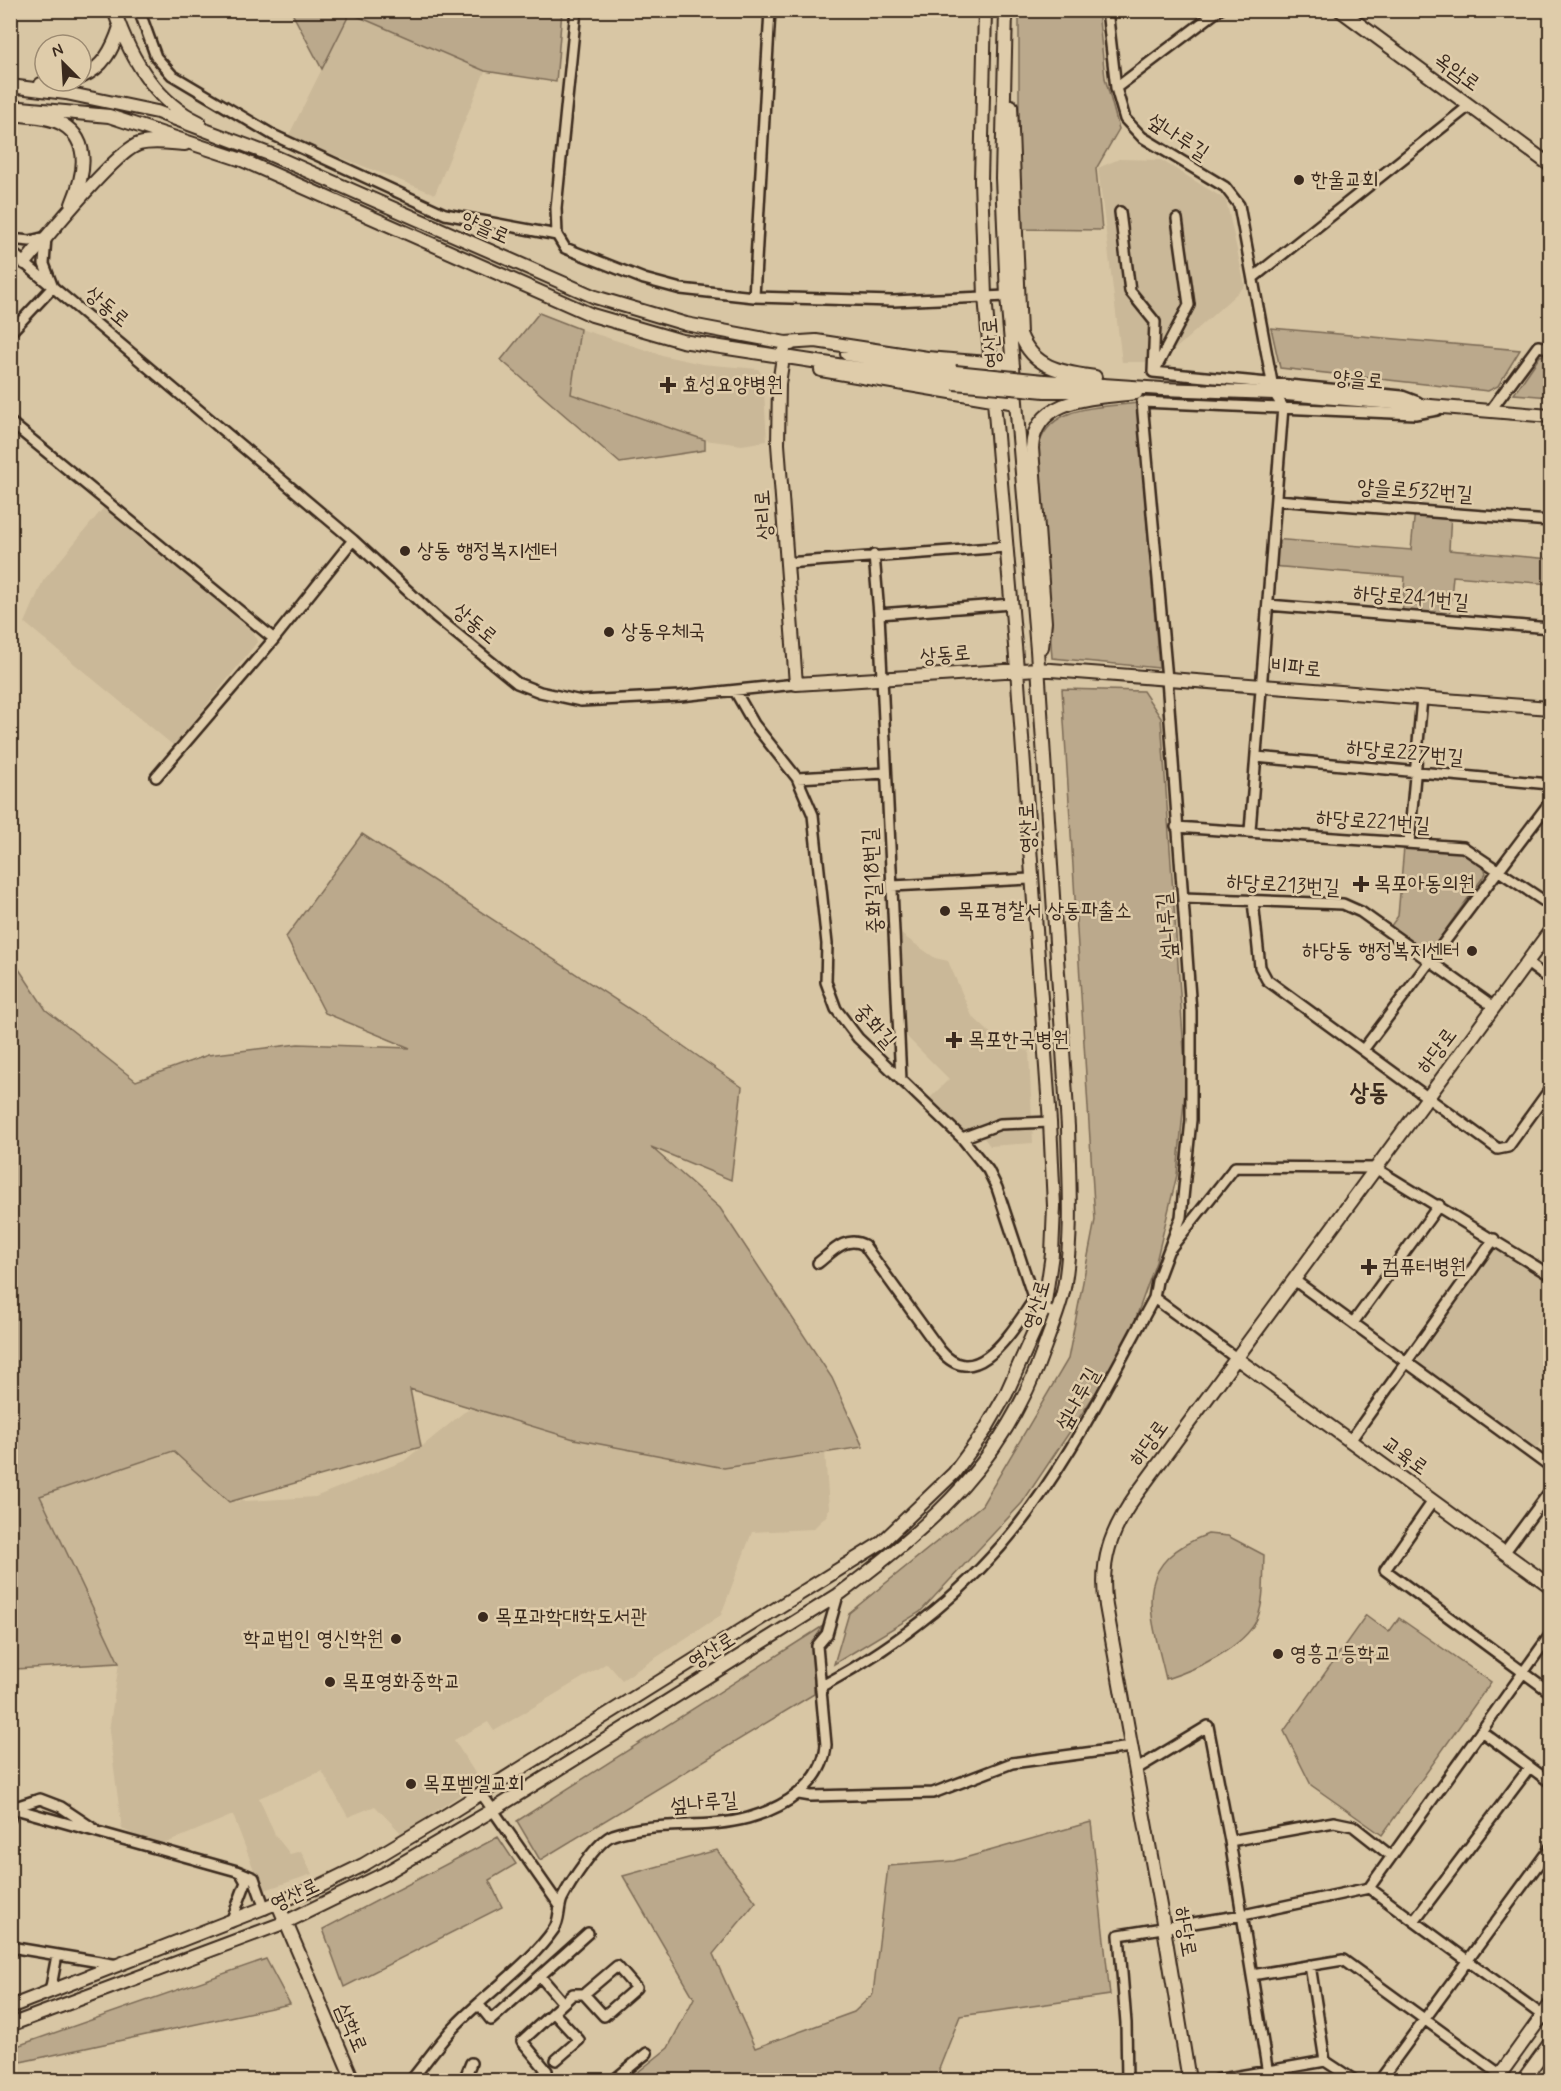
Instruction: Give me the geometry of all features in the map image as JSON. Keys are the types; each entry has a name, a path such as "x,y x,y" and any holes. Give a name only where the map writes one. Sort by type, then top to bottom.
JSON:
{"street":[{"path":"114,10 120,27 152,86 193,119 268,154"},
{"path":"139,10 156,57 172,75 273,135 445,214 557,235"},
{"path":"576,10 556,208 557,235 565,248 644,279 681,289 754,297 893,301 1007,296"},
{"path":"754,297 770,10"},
{"name":"영산로","path":"10,2007 278,1904 363,1865 481,1793 881,1543 954,1473 984,1431 1006,1394 1044,1309 1052,1254 1053,1216 1050,1122 1030,879 1017,669 984,296 981,180 985,10"},
{"path":"1007,10 1018,316 1024,343 1033,357 1054,369 1162,389"},
{"name":"영산로","path":"10,2025 286,1922 384,1874 493,1810 838,1595 924,1527 968,1484 1022,1404 1056,1314 1065,1283 1068,1252 1068,1127 1038,669 1007,296 1002,178 1007,10"},
{"name":"섶나루길","path":"1107,10 1120,110 1131,127 1142,137 1225,187 1236,198 1254,278 1272,387"},
{"path":"1116,88 1219,10"},
{"name":"옥암로","path":"1341,10 1551,165"},
{"path":"93,70 101,65 115,44 120,27"},
{"path":"10,85 33,83"},
{"name":"양을로","path":"10,85 66,93 157,112 268,154 595,297 686,324 954,377"},
{"path":"1254,278 1469,106"},
{"name":"양을로","path":"10,107 109,116 242,160 592,315 682,341 783,357 1045,386 1162,389 1272,387 1431,406 1551,416"},
{"path":"10,113 62,123 75,135 84,159 83,178 70,209"},
{"path":"25,263 70,209 122,156 136,145 150,142 186,144 242,160"},
{"path":"1120,212 1130,291 1155,322 1154,372"},
{"path":"1154,372 1189,305 1177,219"},
{"path":"10,239 30,241 46,237"},
{"path":"10,333 53,287 44,264 46,237"},
{"name":"상동로","path":"10,251 353,540 444,623 510,678 530,689 581,701 735,691 796,684 1038,669"},
{"path":"785,343 816,341 927,358 1013,365"},
{"name":"상리로","path":"785,343 778,393 778,444 796,684"},
{"path":"1490,411 1538,346 1551,348"},
{"path":"783,357 823,371 1016,403"},
{"path":"1154,372 1272,387 1283,407 1250,831"},
{"path":"1038,669 1045,622 1032,448 1035,432 1049,412 1064,404 1162,389"},
{"name":"섶나루길","path":"411,2080 456,2024 479,2005 555,1928 560,1906 586,1862 611,1836 660,1825 748,1818 799,1794 811,1781 825,1757 822,1686 905,1636 973,1576 1006,1539 1028,1513 1075,1443 1154,1298 1168,1250 1181,1217 1191,1120 1191,1011 1167,679 1142,402 1283,407"},
{"path":"1283,407 1415,414 1451,408"},
{"path":"10,422 274,639"},
{"name":"양을로532번길","path":"1276,500 1551,520"},
{"path":"156,777 274,639 353,540"},
{"path":"786,563 1006,547"},
{"name":"중화길18번길","path":"874,555 879,614 901,1080"},
{"path":"879,614 1011,604"},
{"name":"하당로241번길","path":"1268,605 1551,628"},
{"name":"비파로","path":"1038,669 1262,684 1551,708"},
{"name":"중화길","path":"735,691 754,724 797,778 813,815 818,842 827,944 826,982 842,1020 962,1138 988,1170 997,1188 1034,1300 1044,1309 1056,1314"},
{"path":"1409,843 1422,698"},
{"name":"하당로227번길","path":"1256,757 1551,784"},
{"path":"797,778 885,772"},
{"path":"1363,1050 1551,802"},
{"name":"하당로221번길","path":"1176,827 1463,847 1551,905"},
{"path":"892,886 1030,879"},
{"name":"하당로213번길","path":"1183,898 1343,904 1361,912 1494,1007"},
{"path":"1253,901 1260,967 1267,980 1498,1149 1508,1146 1551,1089"},
{"name":"하당로","path":"1189,2080 1104,1590 1108,1543 1124,1512 1551,930"},
{"path":"1527,963 1551,980"},
{"path":"962,1138 1000,1124 1050,1122"},
{"path":"1168,1250 1235,1167 1375,1168 1551,1275"},
{"path":"1353,1323 1439,1205"},
{"path":"1350,1441 1494,1239"},
{"path":"818,1263 848,1242 856,1241 864,1245 940,1350 956,1364 970,1365 994,1351 1013,1331 1034,1300"},
{"path":"1294,1280 1551,1467"},
{"path":"1154,1298 1236,1358"},
{"name":"교육로","path":"1236,1358 1551,1586"},
{"path":"1504,1552 1551,1491"},
{"path":"1433,1501 1384,1570 1551,1692"},
{"path":"822,1686 817,1664 817,1646 827,1634 838,1595"},
{"path":"1127,2080 1126,2023 1119,1935 1243,1915 1369,1888 1551,1635"},
{"path":"1135,1770 1208,1726 1243,1915 1268,2075"},
{"path":"1481,1731 1551,1782"},
{"path":"799,1794 811,1797 933,1793 1012,1763 1131,1747"},
{"path":"1414,1922 1530,1767"},
{"path":"481,1793 560,1906"},
{"path":"11,1808 40,1799 61,1807 101,1834"},
{"path":"10,1819 11,1808"},
{"path":"11,1808 242,1873 254,1878 264,1909"},
{"path":"1230,1841 1334,1822 1353,1826 1391,1856"},
{"path":"1380,2080 1551,1848"},
{"path":"231,1922 246,1882 242,1873"},
{"path":"1252,1975 1343,1960 1426,2020 1499,2078 1548,2014 1469,1962 1369,1888"},
{"path":"278,1904 286,1922"},
{"name":"삼학로","path":"286,1922 352,2080"},
{"path":"479,2005 491,2020 588,1933"},
{"path":"10,1947 118,1965"},
{"path":"50,1992 57,1955"},
{"path":"1310,1965 1325,2061"},
{"path":"538,2080 547,2071 522,2041 573,1994 584,1994 617,1966 636,1988 604,2016 584,1994"},
{"path":"540,1976 564,2003"},
{"path":"554,2012 579,2040 556,2060"},
{"path":"1523,2080 1551,2043"},
{"path":"614,2080 647,2053"},
{"path":"1216,2080 1268,2075 1325,2061 1354,2080"},
{"path":"464,2080 471,2063"}],"shaded area":[{"path":"291,11 562,11 556,82 485,71 350,13 322,69"},
{"path":"1019,11 1098,11 1105,78 1119,129 1096,169 1102,230 1019,229"},
{"path":"350,13 485,71 435,194 288,137"},
{"path":"1119,159 1161,160 1226,200 1245,286 1161,362 1122,362 1098,168"},
{"path":"539,313 580,329 571,394 705,440 705,450 620,463 501,360"},
{"path":"1271,328 1520,350 1498,386 1488,391 1280,368"},
{"name":"효성요양병원","path":"580,329 665,356 702,364 758,369 763,376 767,441 742,445 705,440 571,394"},
{"path":"1550,353 1550,397 1514,394 1540,356"},
{"path":"1137,403 1159,668 1052,658 1038,450 1043,435 1063,416 1077,411"},
{"path":"105,506 251,630 258,641 174,746 25,623 43,581"},
{"path":"1415,509 1451,512 1449,550 1550,559 1550,584 1453,576 1449,619 1402,616 1405,577 1271,566 1273,539 1411,550"},
{"path":"1062,689 1143,691 1161,718 1186,1080 1177,1175 1156,1262 1124,1351 1022,1503 920,1612 834,1664 849,1613 982,1505 1068,1359 1095,1220"},
{"path":"362,834 639,1015 742,1087 731,1180 651,1147 720,1208 832,1378 863,1447 724,1468 574,1439 410,1389 421,1447 229,1502 173,1451 40,1496 119,1663 15,1669 10,1664 11,957 46,1010 136,1081 208,1055 298,1044 410,1048 325,1013 286,937"},
{"path":"1404,847 1439,848 1463,853 1473,857 1486,873 1430,952 1425,954 1390,927 1398,916"},
{"name":"목포한국병원","path":"898,932 935,958 948,961 972,1016 1004,1046 1029,1051 1033,1143 990,1146 981,1134 969,1140 930,1098 949,1079 904,1034"},
{"path":"1499,1244 1550,1279 1550,1430 1535,1450 1420,1365 1418,1358"},
{"name":"학교법인 영신학원","path":"487,1399 724,1468 825,1452 829,1508 827,1515 813,1529 752,1532 721,1615 622,1680 607,1663 494,1731 488,1722 454,1740 480,1781 402,1834 375,1806 348,1817 322,1771 259,1798 275,1835 290,1854 301,1851 312,1874 262,1891 233,1815 159,1846 122,1829 109,1731 119,1663 40,1496 173,1451 229,1502 315,1497 404,1461 463,1413"},
{"path":"1208,1534 1228,1536 1264,1555 1260,1612 1251,1630 1230,1648 1204,1664 1166,1679 1155,1633 1151,1593 1156,1576 1166,1560 1183,1546"},
{"path":"1366,1615 1389,1632 1399,1618 1491,1682 1382,1835 1311,1785 1284,1731"},
{"path":"823,1626 813,1643 814,1694 540,1860 517,1821"},
{"path":"1091,1822 1110,1995 960,2016 939,2069 942,2080 628,2080 668,2048 694,1998 623,1876 717,1850 756,1902 713,1954 755,2048 854,2012 873,1994 888,1866 954,1861"},
{"path":"498,1837 516,1864 489,1880 502,1907 344,1987 323,1929"},
{"path":"266,1959 290,2004 11,2064 11,2048"}],"place":[{"name":"한울교회","path":"1299,180"},
{"name":"효성요양병원","path":"668,385"},
{"name":"상동 행정복지센터","path":"405,551"},
{"name":"상동우체국","path":"609,632"},
{"name":"목포아동의원","path":"1361,884"},
{"name":"목포경찰서 상동파출소","path":"945,911"},
{"name":"하당동 행정복지센터","path":"1472,951"},
{"name":"목포한국병원","path":"954,1040"},
{"name":"컴퓨터병원","path":"1369,1267"},
{"name":"목포과학대학도서관","path":"483,1617"},
{"name":"학교법인 영신학원","path":"396,1639"},
{"name":"영흥고등학교","path":"1278,1654"},
{"name":"목포영화중학교","path":"330,1682"},
{"name":"목포벧엘교회","path":"411,1784"}],"district":[{"name":"상동","path":"1369,1093"}]}
